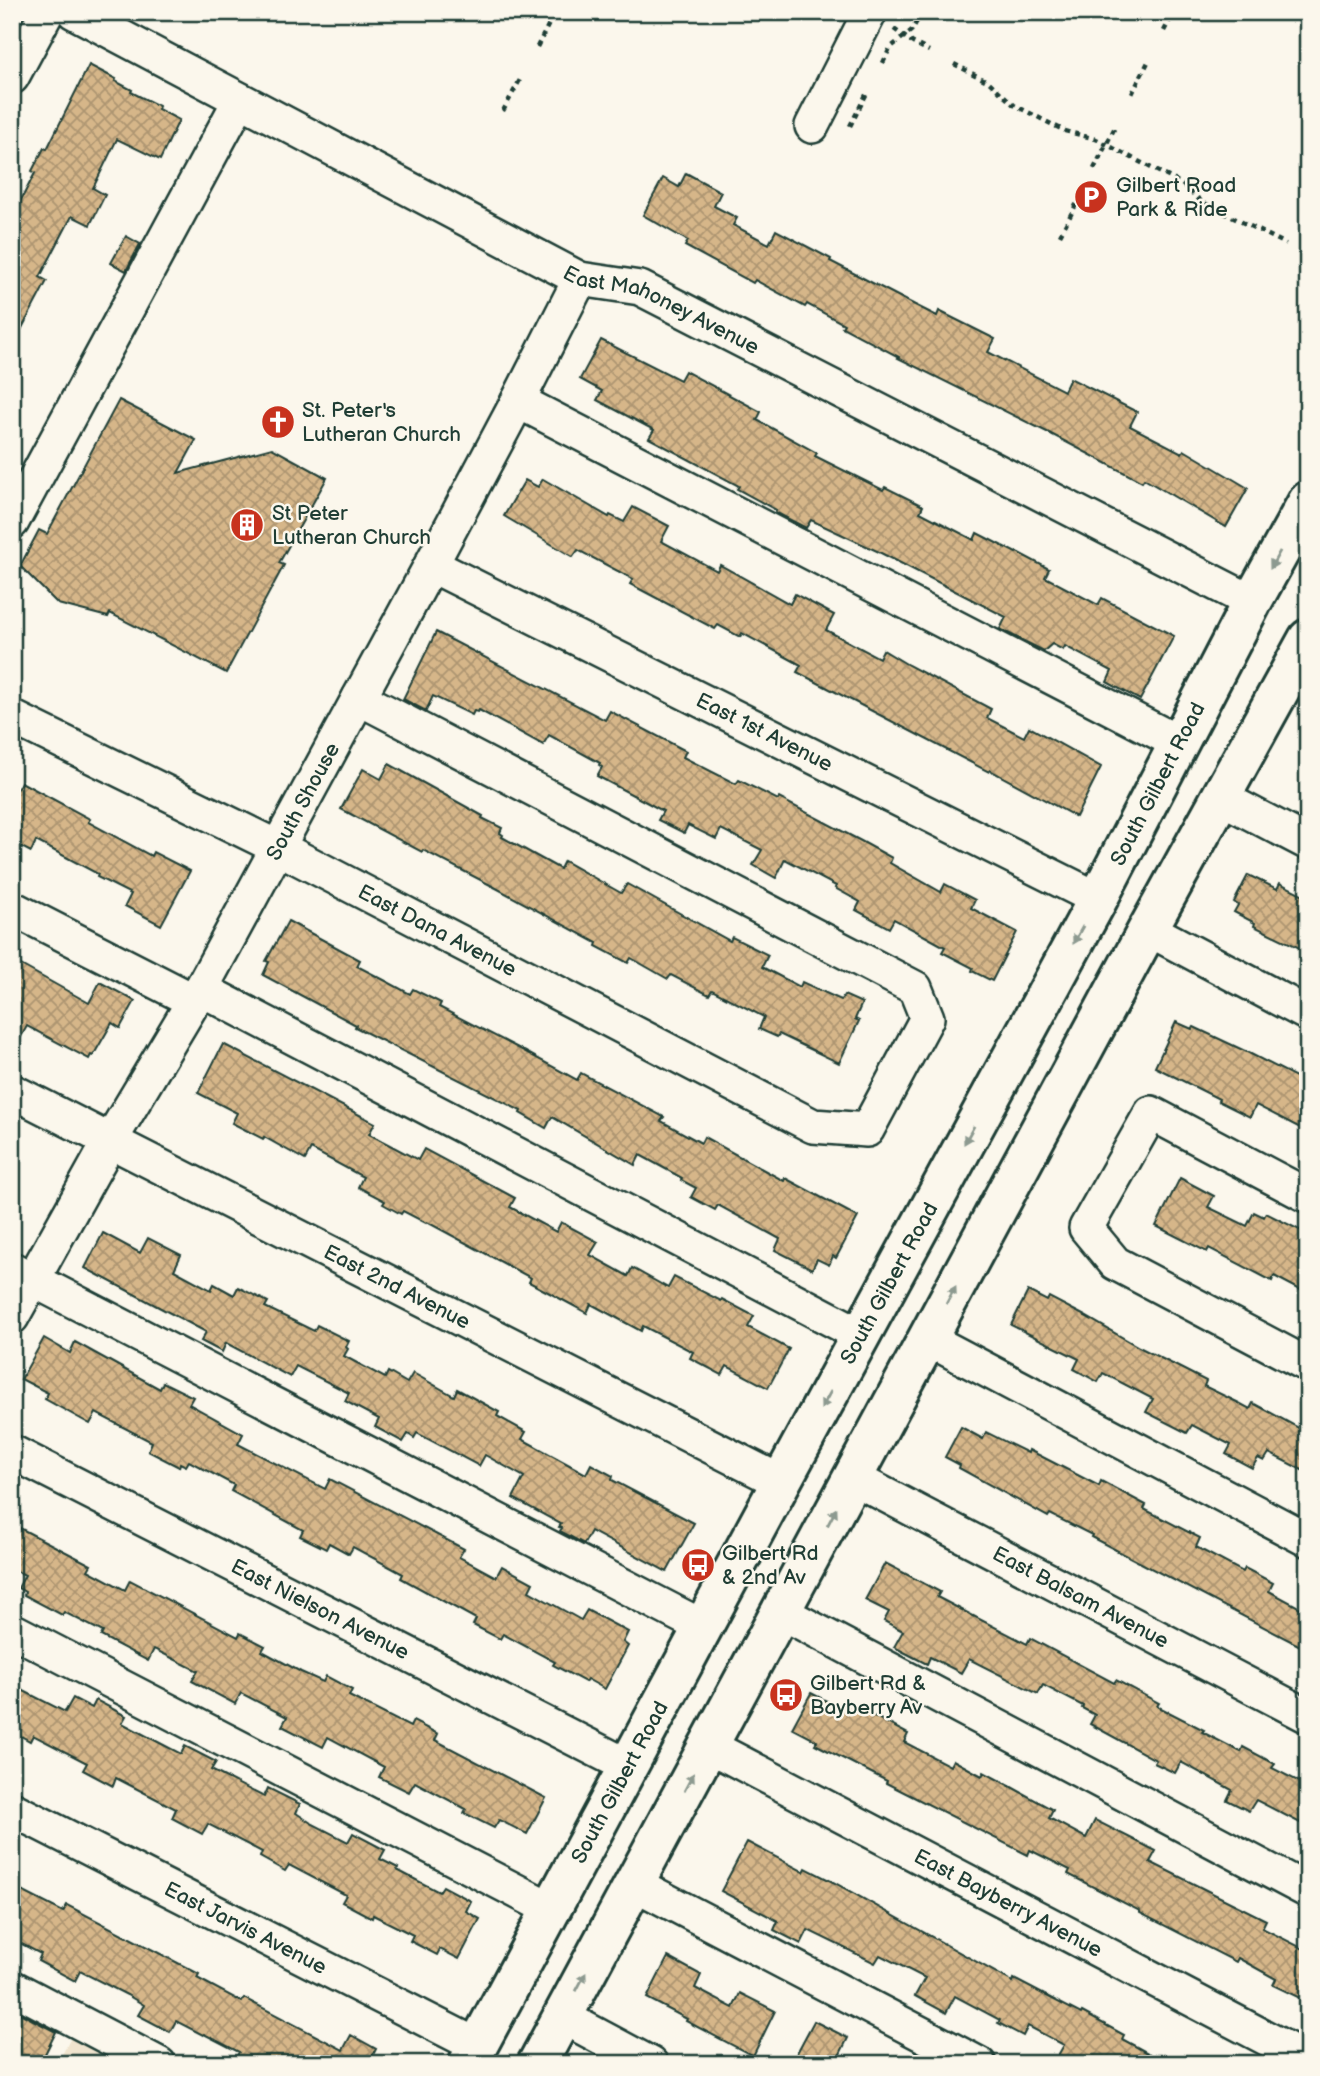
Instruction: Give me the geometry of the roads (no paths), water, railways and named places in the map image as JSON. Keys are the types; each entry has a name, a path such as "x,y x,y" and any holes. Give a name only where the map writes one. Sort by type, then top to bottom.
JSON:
{"main road":[{"name":"South Gilbert Road","path":"473,2055 1098,899 1308,500"},
{"path":"537,2064 1220,797 1304,654"}],"street":[{"path":"12,77 47,12"},
{"name":"East Mahoney Avenue","path":"74,12 580,279 640,288 1252,602"},
{"path":"812,126 877,18"},
{"path":"12,522 240,100"},
{"name":"South Shouse","path":"12,1318 23,1274 110,1141 197,995 431,565 580,279"},
{"path":"518,401 1179,743"},
{"name":"East 1st Avenue","path":"431,565 1098,899"},
{"name":"East Dana Avenue","path":"12,717 277,846 813,1126 867,1130 927,1018 915,988 359,698"},
{"path":"1220,797 1308,843"},
{"path":"12,908 197,995 861,1335"},
{"path":"1149,929 1308,1014"},
{"name":"East 2nd Avenue","path":"12,1091 781,1482"},
{"path":"1308,1196 1151,1114 1087,1228 1115,1263 1308,1366"},
{"path":"23,1274 703,1627"},
{"path":"928,1339 1308,1540"},
{"name":"East Nielson Avenue","path":"12,1452 628,1766"},
{"name":"East Balsam Avenue","path":"853,1478 1308,1716"},
{"path":"781,1612 1308,1891"},
{"path":"12,1630 551,1909"},
{"name":"East Bayberry Avenue","path":"709,1745 1308,2060"},
{"name":"East Jarvis Avenue","path":"12,1810 473,2055"},
{"path":"635,1884 979,2064"},
{"path":"12,1987 159,2064"},
{"path":"563,2017 651,2064"}],"place":[{"name":"Gilbert Road Park & Ride","path":"1091,197"},
{"name":"St. Peter's Lutheran Church","path":"278,422"},
{"name":"St Peter Lutheran Church","path":"247,525"},
{"name":"Gilbert Rd & 2nd Av","path":"698,1565"},
{"name":"Gilbert Rd & Bayberry Av","path":"786,1695"}]}
